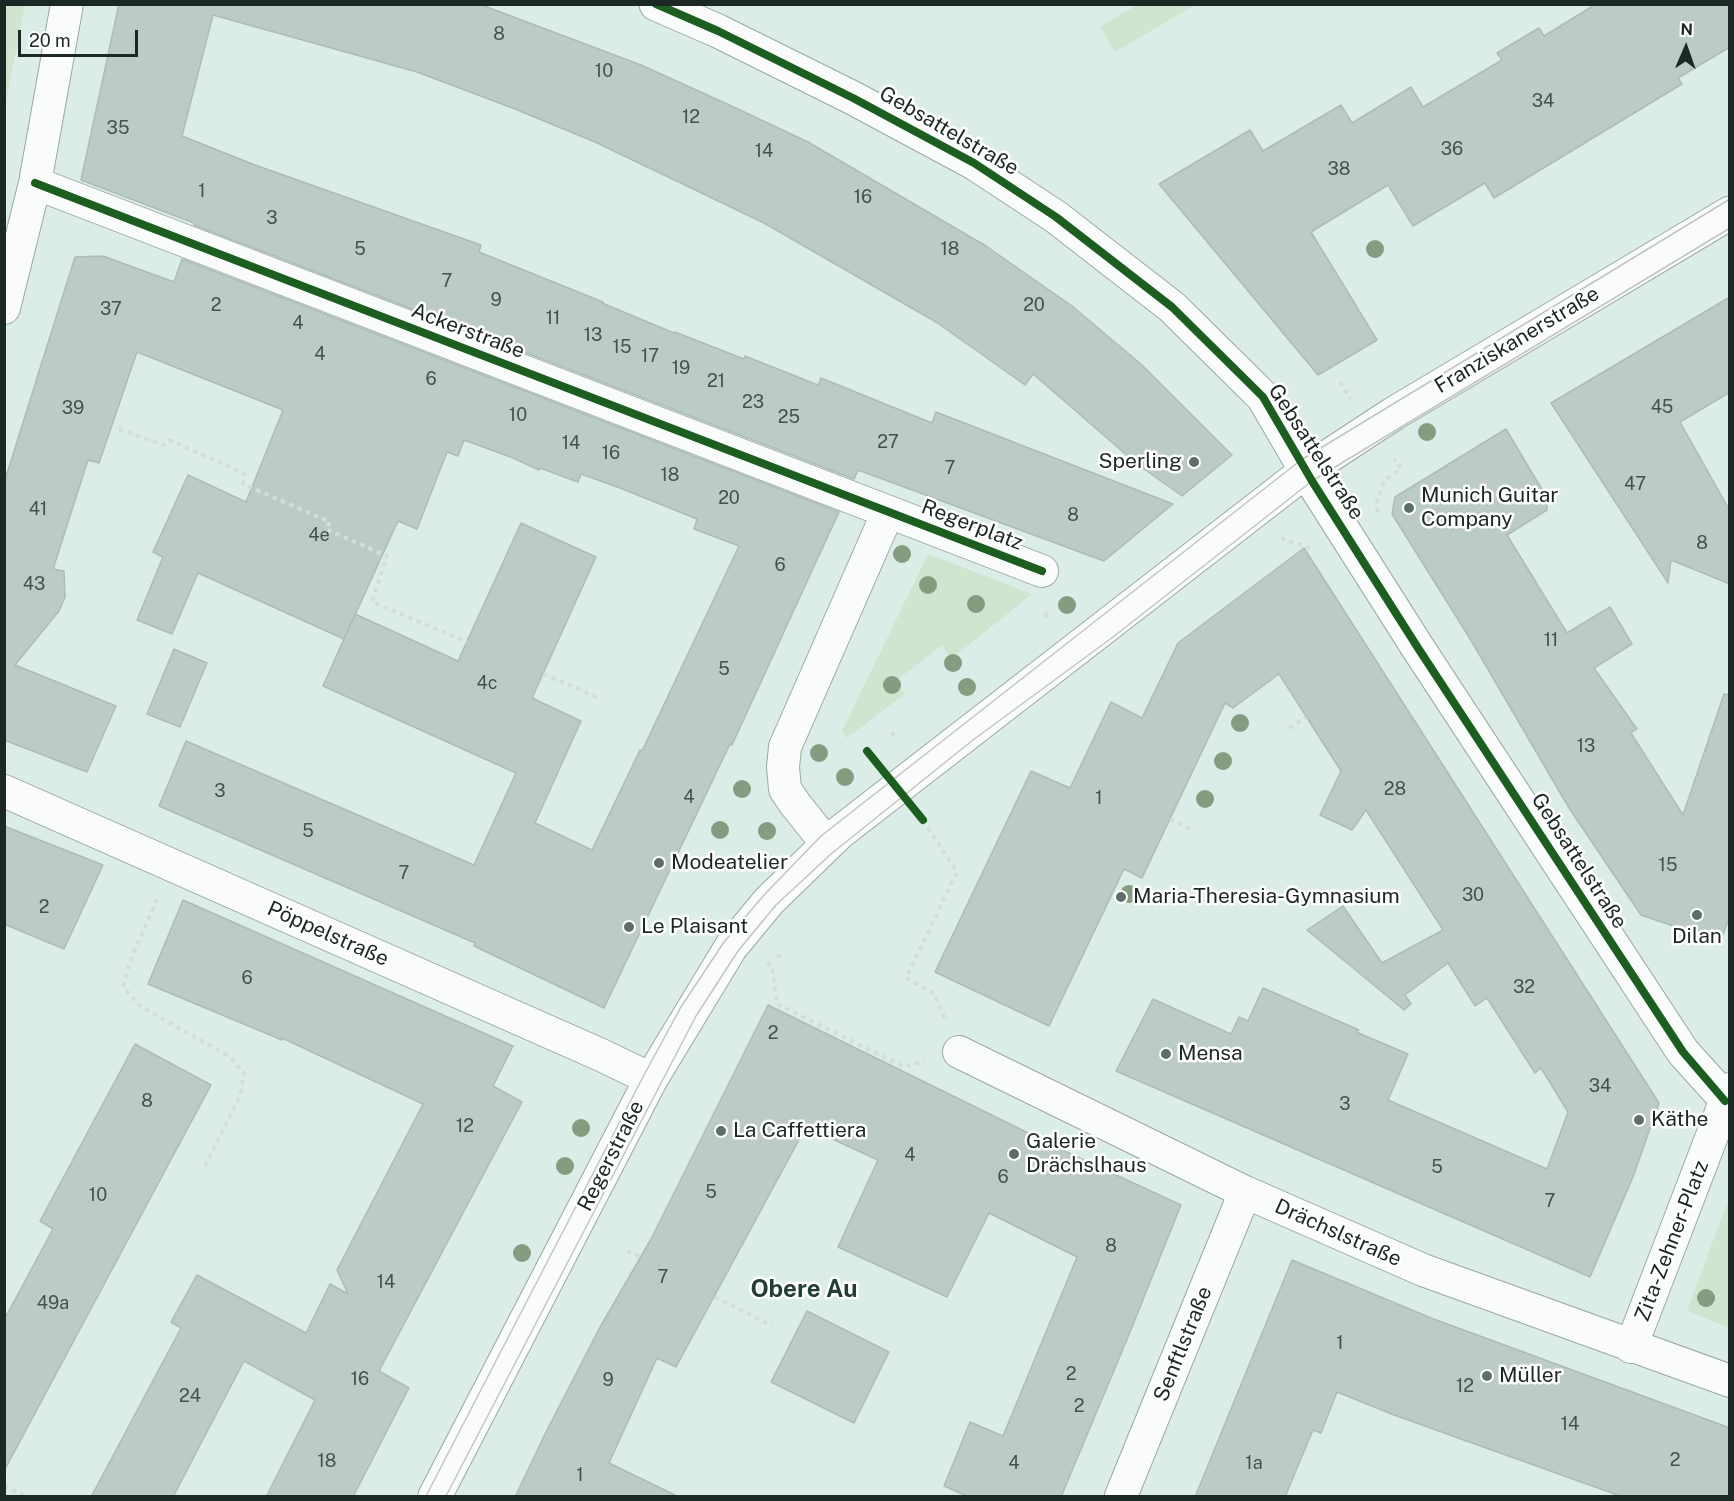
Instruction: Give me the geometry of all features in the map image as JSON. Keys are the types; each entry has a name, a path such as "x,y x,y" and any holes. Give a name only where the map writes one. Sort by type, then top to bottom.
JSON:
{"main road":[{"name":"Gebsattelstraße","path":"656,4 718,31 854,98 974,163 1056,217 1172,307 1263,397 1306,471 1418,648 1676,1043 1728,1098"},
{"name":"Franziskanerstraße","path":"1306,471 1394,414 1730,213"},
{"path":"827,844 1306,471"},
{"name":"Regerstraße","path":"435,1497 651,1079 731,947 769,901 827,844"}],"street":[{"path":"4,308 35,183 67,4"},
{"name":"Ackerstraße","path":"35,183 888,512"},
{"name":"Regerplatz","path":"827,844 785,789 783,767 785,747 888,512 1042,571"},
{"name":"Pöppelstraße","path":"4,791 651,1079"},
{"name":"Drächslstraße","path":"959,1052 1245,1192 1423,1270 1730,1381"},
{"name":"Zita-Zehner-Platz","path":"1631,1347 1728,1098"},
{"name":"Senftlstraße","path":"1121,1497 1245,1192"}],"path":[{"path":"119,429 163,445 169,440 244,473 243,484 330,522 326,530 387,556 372,602 467,642"},
{"path":"1379,516 1376,505 1384,481 1401,468"},
{"path":"543,674 599,698"},
{"path":"1289,728 1306,717"},
{"path":"1170,819 1193,830"},
{"path":"731,947 772,965 777,1004 815,1026 904,1067 959,1052 934,993 906,978 957,872 923,820"},
{"path":"172,866 129,964 123,987 140,1006 230,1057 244,1073 240,1096 204,1168"},
{"path":"777,956 784,958"},
{"path":"627,1251 640,1257"},
{"path":"715,1297 772,1326"},
{"path":"4,1486 25,1497"}],"green space":[{"path":"4,5 25,5 5,106"},
{"path":"1137,5 1195,5 1115,52 1100,27"},
{"path":"928,554 1032,594 951,659 942,645 896,681 905,694 847,738 842,731"},
{"path":"1730,1198 1729,1328 1687,1311"}],"building":[{"path":"119,4 479,4 641,65 808,142 986,246 1072,306 1142,365 1232,455 1182,496 1137,464 1033,374 1025,385 936,322 764,223 595,142 417,72 213,15 182,136 255,165 481,245 479,252 674,333 744,359 745,356 818,385 821,378 932,423 936,412 1173,504 1104,561 858,470 854,479 81,180"},
{"path":"1596,4 1730,4 1730,47 1678,78 1682,84 1494,198 1485,183 1413,226 1388,185 1311,232 1377,340 1318,375 1159,184 1250,130 1263,151 1341,105 1352,123 1411,87 1423,107 1502,60 1497,53 1539,28 1544,36"},
{"path":"103,256 174,282 182,259 839,512 732,745 730,744 604,1008 474,946 475,943 159,806 186,741 474,865 516,773 323,686 344,639 198,573 172,634 137,620 163,557 153,552 188,475 246,502 283,410 137,352 99,463 88,460 53,569 64,571 65,597 59,611 15,665 116,706 87,772 4,740 4,483 75,257","holes":["464,440 539,470 540,468 578,482 581,474 620,488 697,519 694,529 739,546 642,751 640,750 592,850 535,823 581,721 532,698 596,557 521,523 458,661 355,614 398,521 417,529 447,452 458,456"]},
{"path":"1730,297 1730,392 1680,422 1730,511 1730,584 1671,560 1668,583 1551,403"},
{"path":"1506,429 1547,498 1547,510 1507,535 1567,633 1610,607 1632,644 1594,668 1637,729 1631,733 1683,815 1724,694 1730,695 1730,916 1720,942 1641,915 1569,808 1469,637 1392,514 1395,497"},
{"path":"1304,548 1659,1103 1633,1177 1590,1277 1116,1071 1153,999 1231,1034 1239,1017 1248,1021 1263,988 1408,1054 1388,1100 1547,1169 1568,1112 1541,1068 1535,1073 1487,998 1475,1006 1448,963 1405,995 1411,1004 1404,1010 1307,930 1343,906 1382,963 1443,930 1366,810 1352,830 1320,815 1341,771 1279,674 1233,708 1225,703 1142,878 1124,869 1049,1026 935,972 1031,771 1070,788 1111,702 1142,718 1178,643"},
{"path":"174,649 207,663 180,727 147,714"},
{"path":"4,826 103,865 64,949 4,924"},
{"path":"183,900 513,1046 493,1086 522,1102 379,1371 409,1388 353,1497 266,1497 315,1400 244,1361 173,1497 91,1497 181,1328 171,1322 197,1275 306,1333 330,1284 348,1294 337,1270 423,1104 282,1038 282,1040 148,984"},
{"path":"768,1005 1075,1156 1181,1205 1061,1497 969,1497 944,1486 970,1422 1003,1436 1077,1257 989,1213 947,1297 838,1247 878,1160 806,1127 676,1367 657,1358 609,1463 679,1497 515,1497 599,1329 651,1239"},
{"path":"135,1044 211,1085 4,1471 4,1320 53,1229 40,1221"},
{"path":"1292,1260 1431,1318 1730,1428 1730,1497 1623,1497 1394,1415 1337,1392 1321,1433 1313,1430 1285,1497 1195,1497"},
{"path":"807,1311 889,1352 854,1423 771,1382"}],"tram line":[{"path":"426,1496 681,1007 724,942 764,895 821,836 1301,460 1730,199"},
{"path":"446,1496 696,1016 738,951 776,905 831,854 973,740 1113,637 1312,481 1730,228"}],"cycle path":[{"path":"656,4 718,31 853,98 974,163 1056,217 1172,307 1263,397 1312,481 1418,648 1683,1052 1725,1101"},
{"path":"35,183 1042,571"},
{"path":"867,751 923,820"}],"place":[{"name":"Sperling","path":"1194,462"},
{"name":"Munich Guitar Company","path":"1409,508"},
{"name":"Modeatelier","path":"659,863"},
{"name":"Maria-Theresia-Gymnasium","path":"1121,897"},
{"name":"Dilan","path":"1697,915"},
{"name":"Le Plaisant","path":"629,927"},
{"name":"Mensa","path":"1166,1054"},
{"name":"Käthe","path":"1639,1120"},
{"name":"La Caffettiera","path":"721,1131"},
{"name":"Galerie Drächslhaus","path":"1014,1154"},
{"name":"Müller","path":"1487,1376"}],"district":[{"name":"Obere Au","path":"804,1290"}]}
